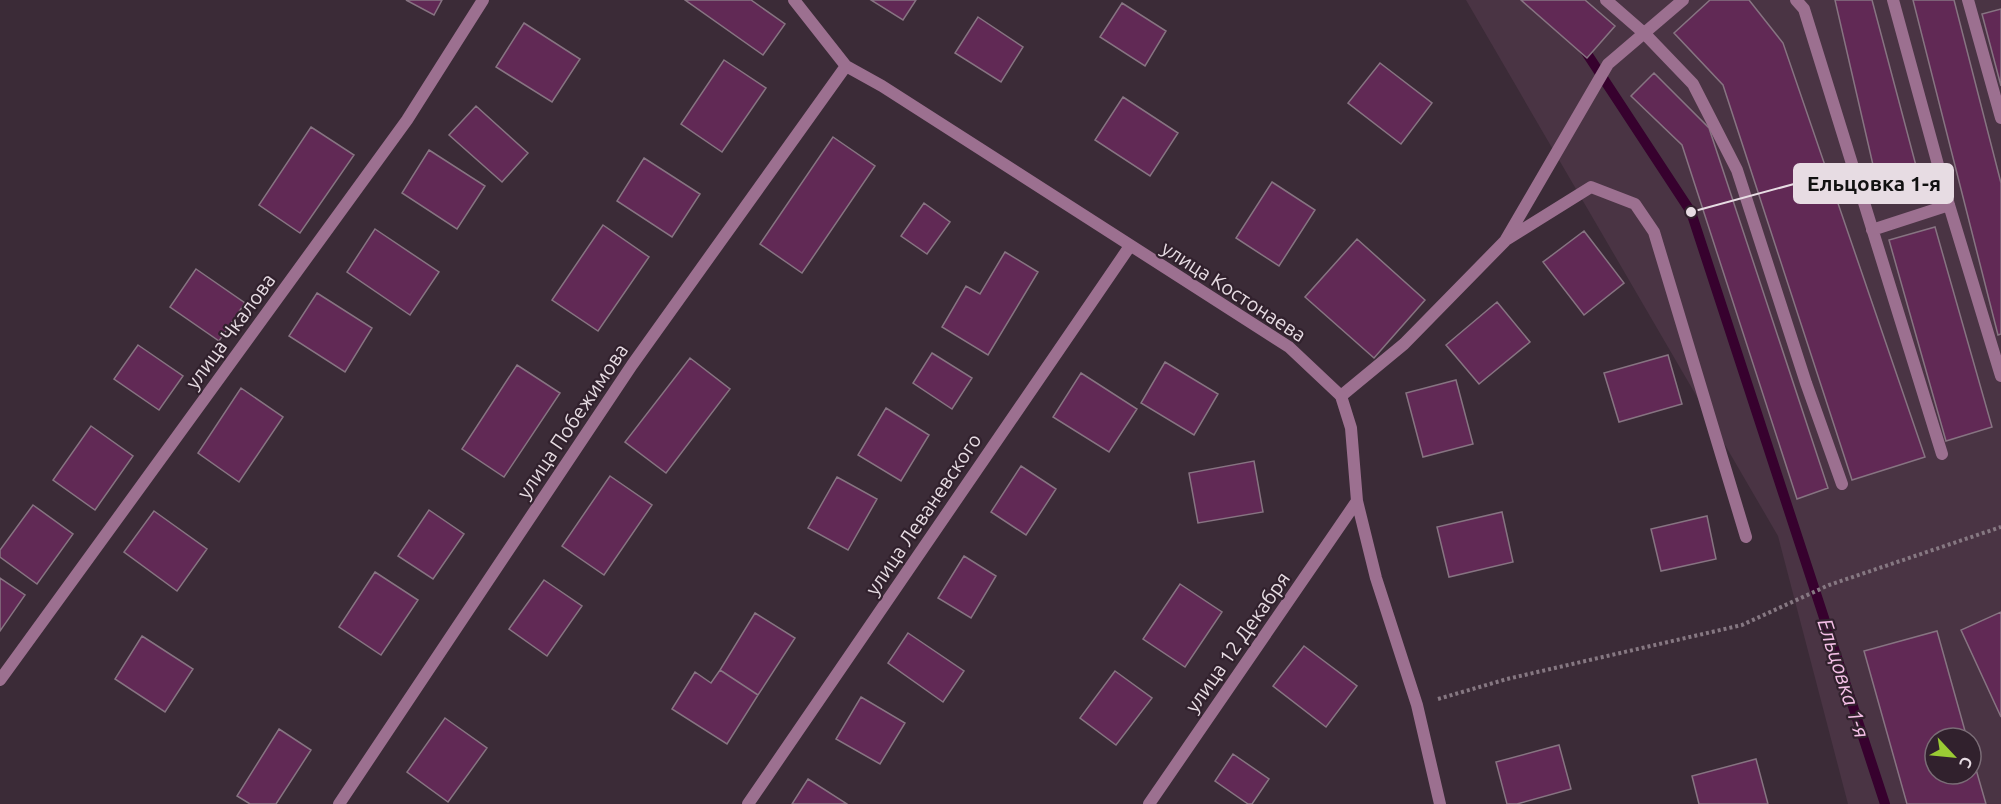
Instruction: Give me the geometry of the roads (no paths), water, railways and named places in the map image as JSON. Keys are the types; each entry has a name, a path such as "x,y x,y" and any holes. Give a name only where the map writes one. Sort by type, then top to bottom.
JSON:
{"street":[{"name":"улица Чкалова","path":"0,680 407,120 483,0"},
{"name":"улица Костонаева","path":"794,0 846,66 882,86 1289,347 1341,396 1351,428 1358,501 1376,578 1418,705 1440,804"},
{"path":"1606,0 1645,33 1693,84 1737,170 1806,383 1842,484"},
{"path":"1505,241 1608,64 1683,0"},
{"path":"1796,0 1804,9 1942,454"},
{"path":"1893,0 1949,205 2001,376"},
{"path":"1968,0 2001,118"},
{"name":"улица Побежимова","path":"339,804 632,365 846,66"},
{"path":"1341,396 1404,344 1505,241 1591,187 1635,204 1654,232 1746,537"},
{"path":"1872,230 1949,205"},
{"name":"улица Леваневского","path":"748,804 1130,246"},
{"name":"улица 12 Декабря","path":"1149,804 1358,501"}],"waterway":[{"name":"Ельцовка 1-я","path":"1582,46 1691,212 1885,804"}],"place":[{"name":"Ельцовка 1-я","path":"1691,212"}]}
